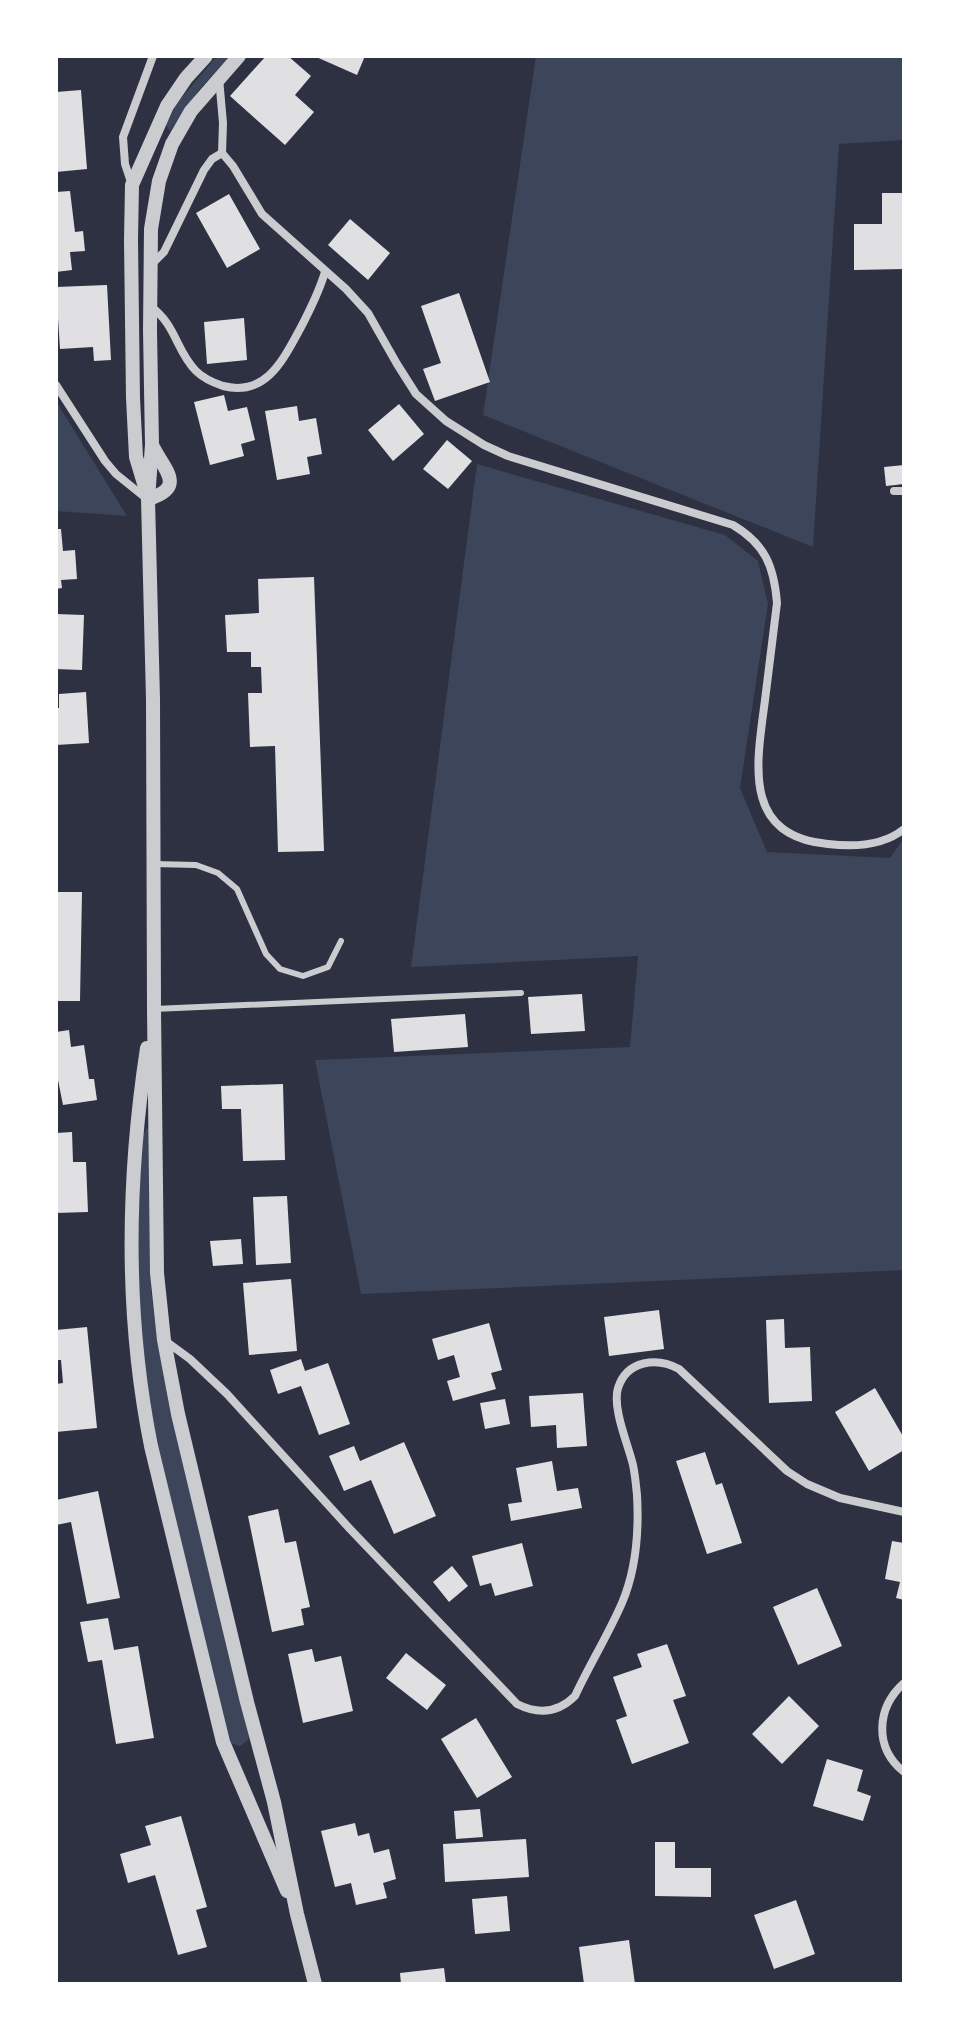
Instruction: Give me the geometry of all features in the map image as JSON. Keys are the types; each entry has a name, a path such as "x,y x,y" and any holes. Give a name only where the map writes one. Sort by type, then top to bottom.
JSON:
{"street":[{"path":"148,499 136,457 132,185 125,164 123,137 153,56"},
{"path":"132,185 167,106 206,56"},
{"path":"239,56 186,118 165,160 152,217 152,445 148,499 153,684 157,1273 164,1340 181,1428 274,1802 315,1984"},
{"path":"219,78 222,153 262,214 346,289 368,313 416,394 446,421 508,456 733,525 759,547 769,563 777,603 757,760 761,796 767,810 788,833 820,844 840,846 876,842 891,838 904,829"},
{"path":"150,265 164,252 204,170 212,159 222,153"},
{"path":"150,305 164,317 188,362 201,376 226,386 246,387 267,378 281,362 318,294 325,272"},
{"path":"56,385 105,461 116,474 148,499"},
{"path":"154,1009 136,1136 134,1197 133,1296 143,1400 151,1446 223,1742 297,1914"},
{"path":"164,1340 190,1359 227,1394 350,1529 517,1704 537,1712 558,1709 575,1696 623,1601 635,1549 637,1506 634,1468 617,1399 618,1388 624,1378 643,1363 656,1361 679,1369 787,1471 807,1484 840,1498 904,1512"},
{"path":"904,1683 888,1702 882,1725 885,1747 897,1767 904,1772"}],"lane":[{"path":"154,864 196,865 218,873 237,889 266,954 280,969 303,976 328,967 341,941"},
{"path":"154,1009 521,993"}],"shaded area":[{"path":"217,56 230,56 198,91 170,131 166,125 178,102"},
{"path":"536,56 904,56 904,140 839,144 813,547 483,415"},
{"path":"56,401 127,516 56,511"},
{"path":"477,464 725,535 758,561 768,604 740,788 767,852 890,858 904,838 904,1270 361,1294 315,1060 630,1047 638,956 411,967"},
{"path":"149,1128 151,1291 158,1346 249,1737 240,1746 229,1740 157,1445 142,1347 138,1261 140,1170 142,1138"}],"building":[{"path":"266,56 288,56 311,76 295,95 314,112 285,145 230,96"},
{"path":"314,56 365,56 357,75"},
{"path":"81,90 87,169 56,172 56,92"},
{"path":"70,191 75,232 83,231 85,251 70,252 72,270 56,272 56,192"},
{"path":"882,193 904,193 904,269 854,270 854,224 882,224"},
{"path":"229,194 260,249 227,268 196,213"},
{"path":"350,219 390,253 368,280 328,245"},
{"path":"107,285 111,360 94,361 93,347 60,349 56,287"},
{"path":"459,293 490,382 435,401 423,369 441,363 421,306"},
{"path":"244,318 247,360 207,364 204,322"},
{"path":"224,395 228,411 247,407 255,440 241,444 244,456 210,465 194,402"},
{"path":"399,404 424,434 393,461 368,430"},
{"path":"297,406 299,421 316,418 322,454 307,457 310,474 277,480 265,411"},
{"path":"447,440 472,461 448,489 423,469"},
{"path":"904,465 904,484 886,486 884,467"},
{"path":"56,529 61,529 63,551 75,550 77,579 61,580 62,588 56,589"},
{"path":"314,577 324,851 278,852 275,746 250,747 248,693 262,693 261,667 251,667 251,652 227,652 225,615 259,613 258,579"},
{"path":"56,614 84,615 82,670 56,669"},
{"path":"86,692 89,743 56,745 59,694"},
{"path":"56,892 82,892 80,1001 56,1001"},
{"path":"582,994 585,1031 531,1034 528,997"},
{"path":"465,1014 468,1047 394,1052 391,1019"},
{"path":"69,1030 71,1047 84,1045 89,1079 94,1079 97,1100 63,1105 56,1070 56,1032"},
{"path":"283,1084 285,1160 243,1161 241,1109 222,1109 221,1086"},
{"path":"72,1132 73,1162 86,1162 88,1212 56,1213 56,1133"},
{"path":"287,1196 291,1263 256,1265 253,1197"},
{"path":"241,1239 243,1264 213,1266 210,1241"},
{"path":"291,1279 297,1351 249,1355 243,1283"},
{"path":"659,1310 664,1349 609,1356 604,1317"},
{"path":"784,1319 785,1348 810,1347 812,1401 769,1403 766,1320"},
{"path":"489,1323 502,1370 491,1373 496,1389 453,1401 447,1381 460,1377 454,1355 438,1360 432,1339"},
{"path":"87,1327 97,1428 56,1432 56,1384 63,1383 61,1360 56,1360 56,1330"},
{"path":"301,1359 305,1371 328,1363 350,1424 319,1435 301,1386 278,1394 270,1370"},
{"path":"875,1388 904,1438 904,1450 869,1471 835,1412"},
{"path":"583,1393 587,1446 557,1448 556,1425 531,1427 529,1396"},
{"path":"505,1399 510,1424 485,1429 480,1403"},
{"path":"404,1442 436,1516 394,1534 371,1480 344,1491 329,1456 354,1446 360,1461"},
{"path":"705,1452 716,1485 722,1483 742,1543 707,1554 676,1461"},
{"path":"552,1461 557,1491 578,1488 582,1508 511,1521 508,1504 522,1502 516,1468"},
{"path":"98,1491 120,1598 87,1604 71,1522 56,1525 56,1500"},
{"path":"278,1509 285,1543 296,1541 310,1607 301,1609 304,1625 272,1632 248,1516"},
{"path":"892,1541 904,1543 904,1600 896,1598 900,1582 885,1579"},
{"path":"522,1543 533,1586 495,1596 491,1583 480,1586 472,1556"},
{"path":"452,1566 468,1586 449,1602 433,1582"},
{"path":"817,1588 842,1646 798,1665 773,1607"},
{"path":"108,1618 114,1650 138,1646 154,1738 116,1744 102,1660 88,1662 80,1622"},
{"path":"667,1644 686,1696 673,1700 689,1743 632,1764 616,1720 627,1716 613,1677 642,1667 637,1654"},
{"path":"312,1649 315,1662 341,1656 353,1711 303,1723 288,1654"},
{"path":"406,1653 446,1685 427,1710 386,1678"},
{"path":"789,1696 819,1726 782,1764 752,1734"},
{"path":"476,1718 512,1777 477,1798 441,1739"},
{"path":"827,1759 863,1770 857,1791 871,1796 863,1821 813,1806"},
{"path":"480,1809 483,1837 456,1839 454,1811"},
{"path":"181,1816 207,1907 196,1910 207,1947 178,1955 155,1875 128,1883 120,1854 151,1845 145,1826"},
{"path":"355,1823 358,1836 369,1833 374,1853 389,1849 396,1879 383,1883 387,1898 356,1905 351,1883 335,1887 321,1831"},
{"path":"526,1839 529,1877 445,1882 443,1844"},
{"path":"655,1842 675,1842 675,1868 711,1868 711,1897 655,1896"},
{"path":"507,1896 510,1931 475,1934 472,1899"},
{"path":"796,1900 815,1954 774,1969 754,1915"},
{"path":"629,1940 635,1984 584,1984 579,1947"},
{"path":"444,1968 446,1984 401,1984 400,1973"}]}
